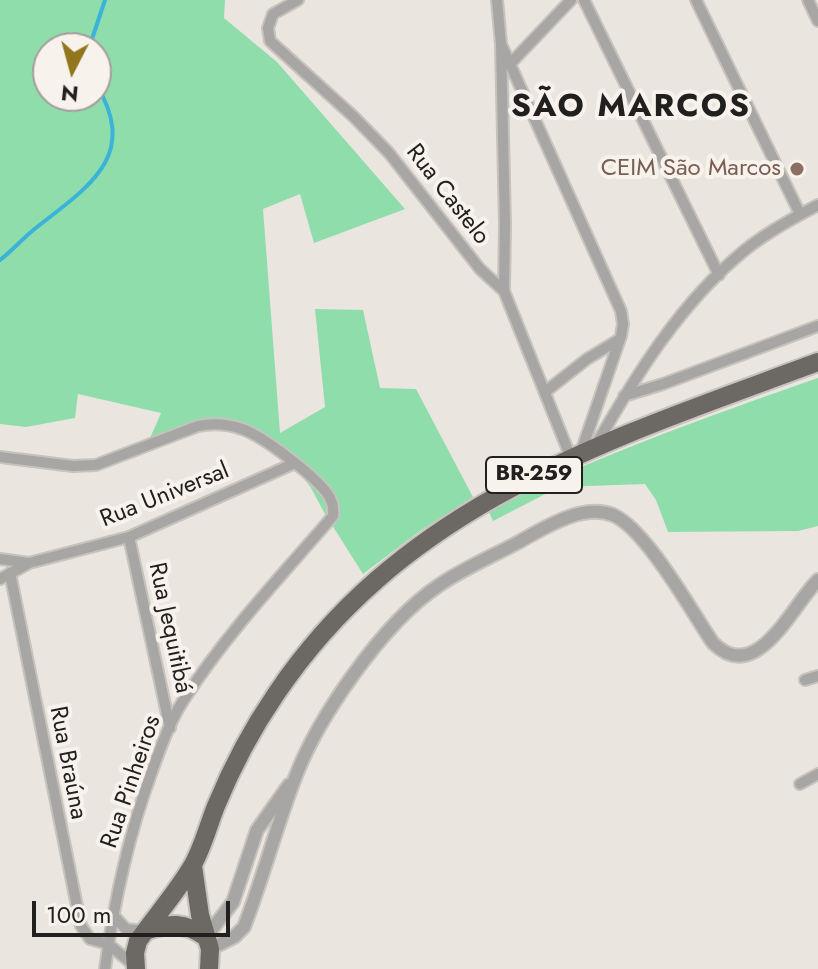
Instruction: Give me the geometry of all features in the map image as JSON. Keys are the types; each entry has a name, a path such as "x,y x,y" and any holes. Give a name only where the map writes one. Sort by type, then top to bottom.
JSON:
{"highway":[{"name":"BR-259","path":"136,968 138,941 193,866 221,795 250,736 297,664 362,593 410,550 477,506 582,452 818,362"},
{"name":"BR-259","path":"193,866 200,915 208,943 209,969"},
{"path":"145,931 166,923 186,925 208,943"}],"street":[{"name":"Rua Castelo","path":"298,0 273,14 268,28 270,41 306,71 380,143 472,259 504,291 545,392 582,452"},
{"path":"497,0 501,44 504,291"},
{"path":"510,64 571,0"},
{"path":"584,0 719,275"},
{"path":"696,0 800,214"},
{"path":"808,0 818,21"},
{"path":"501,44 616,297 623,324 582,452"},
{"path":"582,452 652,353 719,275 759,239 818,205"},
{"path":"624,396 818,326"},
{"path":"545,392 575,367 620,339"},
{"path":"0,457 73,466 96,465 198,426 217,425 242,429 295,463"},
{"name":"Rua Pinheiros","path":"105,969 112,914 138,812 182,702 232,633 333,516 334,509 327,493 295,463"},
{"name":"Rua Universal","path":"0,559 29,563 129,537 295,463"},
{"path":"208,943 234,937 244,927 295,776 314,737 353,676 409,609 438,586 569,516 606,513 616,516 646,544 718,649 736,656 747,656 762,649 818,580"},
{"name":"Rua Jequitibá","path":"129,537 170,728"},
{"path":"5,576 29,563"},
{"name":"Rua Braúna","path":"5,576 75,908 84,933 96,942 108,944 136,968"},
{"path":"805,680 818,676"},
{"path":"800,784 818,774"},
{"path":"208,943 233,902 257,830 295,776"},
{"path":"112,914 126,929 145,931"}],"green space":[{"path":"0,0 225,0 224,18 277,62 405,209 314,243 300,194 263,209 280,433 325,407 315,309 363,310 380,388 416,389 473,497 420,531 363,574 292,462 245,428 200,421 169,435 144,452 161,413 78,394 75,418 26,427 0,424"},
{"path":"818,378 818,526 798,531 668,532 656,500 645,484 559,487 493,521 488,510 609,455"}],"waterway":[{"path":"94,32 105,0"},
{"path":"0,260 75,197 103,166 113,130 109,112"}],"place":[{"name":"CEIM São Marcos","path":"797,169"}],"district":[{"name":"SÃO MARCOS","path":"631,108"}]}
